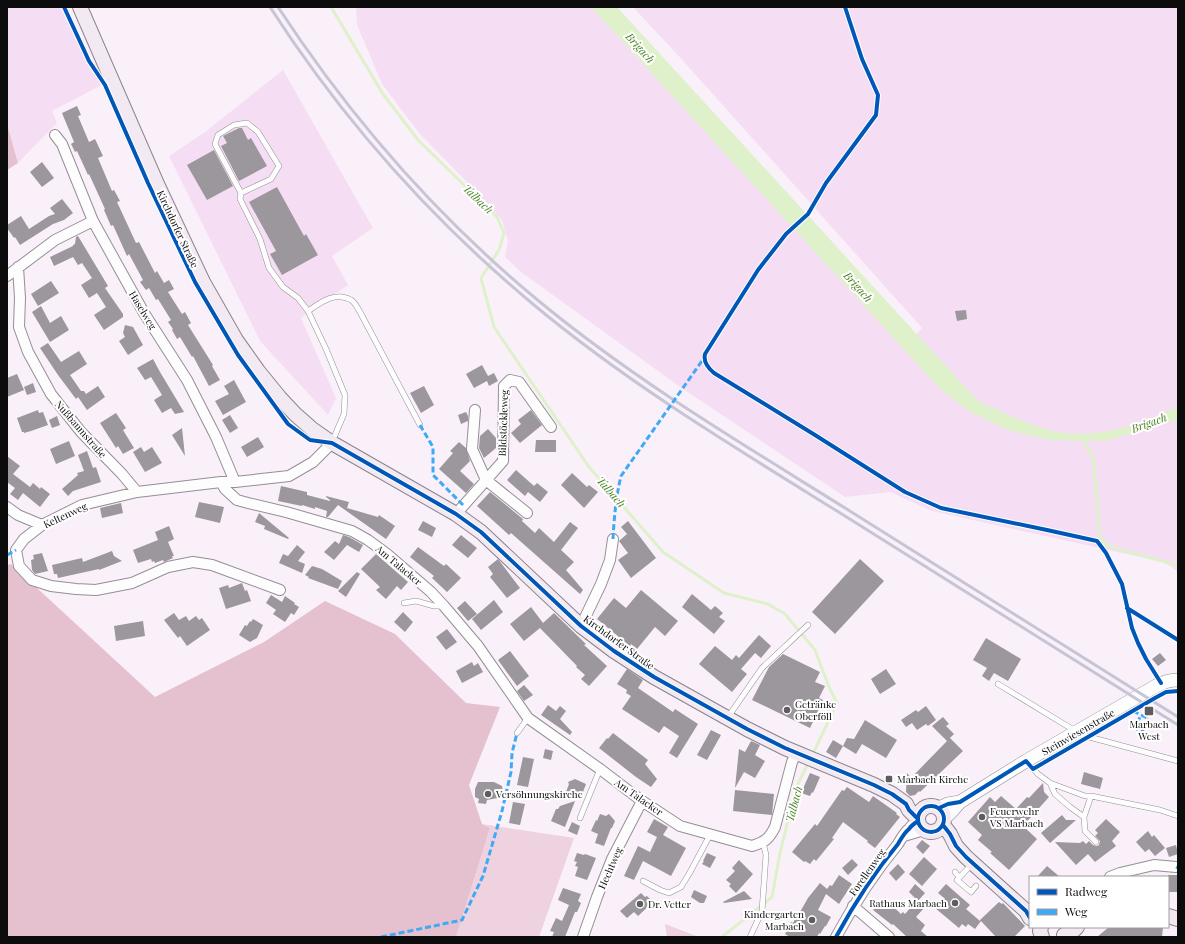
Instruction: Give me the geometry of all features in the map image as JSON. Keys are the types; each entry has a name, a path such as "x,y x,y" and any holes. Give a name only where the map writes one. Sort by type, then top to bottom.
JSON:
{"main road":[{"name":"Kirchdorfer Straße","path":"80,7 157,184 203,282 236,340 258,371 280,398 312,429 332,443 456,514 481,532 581,626 614,651 654,677 727,718 806,758 892,794 931,820 944,840 956,846 1029,914"},
{"path":"1064,933 1076,928"}],"street":[{"name":"Haselweg","path":"55,135 62,144 93,221 144,313 187,380 216,437 235,482"},
{"path":"7,276 55,240 93,221"},
{"name":"Nußbaumstraße","path":"18,267 20,298 19,327 28,352 51,394 81,432 122,474 137,492"},
{"name":"Bildstöckleweg","path":"456,514 503,461 504,386 510,380 519,382 551,427"},
{"path":"475,410 472,449 486,480 527,513"},
{"name":"Keltenweg","path":"280,590 212,565 193,562 168,567 132,584 96,590 51,586 32,580 19,566 11,552 42,524 82,505 137,492 289,476 313,462 332,443"},
{"name":"Am Talacker","path":"221,482 225,489 237,500 286,512 352,532 368,540 387,554 431,592 444,606 478,646 528,718 642,801 680,826 752,846 763,842"},
{"path":"7,506 18,515 42,524"},
{"path":"581,626 602,584 610,560 613,539"},
{"name":"Steinwiesenstraße","path":"931,820 1026,761 1161,683 1178,680"},
{"path":"763,842 771,834 775,827 792,762 806,758"},
{"name":"Hechtweg","path":"583,937 612,859 642,801"},
{"name":"Forellenweg","path":"836,937 853,906 907,830 931,820"},
{"path":"1112,876 1154,865 1176,868"},
{"path":"853,906 889,937"}],"lane":[{"path":"241,193 271,179 280,166 258,132 247,123 234,124 218,135 215,144 241,193 240,199 260,239 269,268 283,287 298,298 308,312 326,349 345,395 344,414 332,443"},
{"path":"308,312 327,299 341,297 352,300 360,312 420,425"},
{"path":"404,603 416,601 434,606 444,606"},
{"path":"727,718 762,668 807,626"},
{"path":"998,684 1077,732 1088,737 1178,761"},
{"path":"517,733 528,718"},
{"path":"1026,761 1038,774 1050,783 1085,796 1160,810 1178,816"},
{"path":"580,818 600,769"},
{"path":"1050,783 1055,794 1084,817"},
{"path":"1091,796 1084,817 1085,831 1096,842"},
{"path":"643,881 668,893 681,887 690,874 710,835"},
{"path":"750,937 762,911 766,855 763,842"},
{"path":"959,877 973,863"},
{"path":"955,872 959,877 957,880 971,892 976,886"}],"shaded area":[{"path":"7,7 64,7 89,61 105,85 102,85 52,111 57,123 18,163 7,124"},
{"path":"356,7 591,7 904,349 922,328 633,7 1178,7 1178,572 1163,562 932,511 890,492 845,497 683,389 521,272 505,257 508,241 502,220 419,133 382,84 357,25"},
{"path":"283,70 373,228 332,256 348,285 301,318 336,398 328,415 260,341 169,156 205,132"},
{"path":"7,124 18,163 7,170"},
{"path":"11,564 155,697 264,642 325,601 395,634 466,703 500,707 469,785 482,824 490,828 456,937 7,937 7,565"},
{"path":"482,824 574,838 539,937 456,937 490,828"},
{"path":"665,924 699,937 667,937"}],"water":[{"name":"Brigach","path":"591,7 617,7 978,401 1030,424 1063,433 1080,434 1115,430 1149,420 1178,406 1178,420 1105,441 1049,440 1008,430 970,412 941,390"}],"building":[{"path":"77,106 81,115 78,116 89,142 95,139 103,156 98,158 112,191 114,190 120,201 117,202 136,243 139,242 155,273 157,271 164,283 169,280 174,289 168,292 182,314 185,312 191,323 188,325 213,365 212,366 220,380 209,386 193,356 192,357 180,337 177,339 168,322 171,320 158,299 156,300 149,288 146,290 140,282 143,280 129,254 127,256 113,225 111,226 89,174 88,175 77,151 75,152 71,144 74,142 62,113"},
{"path":"242,128 248,140 251,138 267,166 239,181 221,146 227,143 223,136"},
{"path":"214,150 233,186 207,200 187,165"},
{"path":"42,162 54,178 42,187 30,172"},
{"path":"277,187 304,236 306,234 318,255 282,275 270,254 276,251 249,202"},
{"path":"62,199 73,213 64,220 53,224 20,245 7,228 7,225 21,216 29,229 49,216 55,214 50,208"},
{"path":"78,236 108,286 105,288 123,314 123,317 104,330 94,315 106,307 97,293 89,298 81,285 92,278 82,263 78,265 73,257 54,266 50,257 73,246 75,244 76,237"},
{"path":"51,281 59,293 38,306 31,294"},
{"path":"41,306 50,323 61,316 69,330 50,342 32,312"},
{"path":"966,310 967,319 957,321 955,311"},
{"path":"125,325 133,327 143,345 128,355 119,341 125,337 123,333"},
{"path":"48,343 61,362 79,351 87,364 70,375 81,391 84,391 86,394 98,386 105,397 87,410 78,397 76,399 40,348"},
{"path":"153,359 184,412 175,414 171,408 162,413 154,400 162,395 151,377 145,380 137,368"},
{"path":"482,365 488,376 494,373 498,381 489,386 487,381 474,388 466,374"},
{"path":"17,374 24,390 7,397 7,378"},
{"path":"234,380 246,402 223,415 215,401 229,394 224,386"},
{"path":"33,383 36,392 27,395 24,387"},
{"path":"424,386 434,405 421,413 410,393"},
{"path":"38,410 39,413 43,412 48,425 24,433 22,432 17,418"},
{"path":"531,410 542,425 520,443 511,433 521,424 518,420"},
{"path":"466,412 468,421 461,424 458,415"},
{"path":"116,413 126,428 123,430 134,448 123,454 118,446 116,448 100,423"},
{"path":"230,415 238,428 230,433 222,420"},
{"path":"57,416 60,425 52,428 49,420"},
{"path":"182,428 185,456 172,435"},
{"path":"488,429 496,438 496,448 484,458 479,448 480,436"},
{"path":"258,437 264,447 247,457 241,447"},
{"path":"536,440 556,440 556,452 535,452"},
{"path":"69,441 75,456 56,464 50,449"},
{"path":"459,442 466,448 470,461 460,471 474,484 466,493 439,469 453,453 450,451"},
{"path":"141,447 144,452 152,447 162,463 145,472 133,452"},
{"path":"87,451 93,468 96,467 101,482 73,491 68,496 62,489 78,475 77,473 84,471 78,455"},
{"path":"7,456 20,466 13,474 30,487 33,483 40,489 41,487 50,494 40,507 23,493 18,500 10,494 15,488 7,482"},
{"path":"516,470 534,486 537,483 548,492 540,502 528,492 525,496 507,480"},
{"path":"572,473 587,487 589,485 598,492 584,508 561,485"},
{"path":"281,486 307,492 307,495 330,501 326,496 349,502 347,508 378,517 379,515 395,526 386,539 338,505 328,517 326,517 327,511 315,507 315,509 278,501"},
{"path":"490,492 523,519 522,521 535,533 539,528 554,542 570,522 578,528 561,550 574,562 566,570 583,590 580,594 511,533 509,535 477,506"},
{"path":"199,502 224,507 220,523 195,517"},
{"path":"121,503 123,513 102,518 100,508"},
{"path":"259,513 289,538 288,539 264,529 265,526 255,522"},
{"path":"423,521 436,528 432,537 418,530"},
{"path":"628,521 656,558 631,578 618,560 628,553 619,541 627,534 621,527"},
{"path":"169,526 174,539 168,542 174,556 172,556 173,558 164,562 163,560 155,563 154,561 152,562 151,559 138,563 133,550 158,540 155,532"},
{"path":"343,535 363,545 359,552 347,545 334,560 324,552 335,541 339,544"},
{"path":"461,535 477,548 468,558 452,545"},
{"path":"297,545 305,552 298,561 305,564 302,573 279,563 283,554 288,556"},
{"path":"418,547 444,566 446,564 461,578 447,592 432,578 434,576 410,557"},
{"path":"112,551 114,556 122,561 99,570 58,578 57,574 54,574 52,565 82,558 83,562"},
{"path":"42,553 48,571 35,574 32,570 31,560 34,559 33,555"},
{"path":"376,554 408,582 401,590 397,586 386,599 376,590 380,587 361,569"},
{"path":"498,559 520,588 507,598 490,577 493,574 488,567"},
{"path":"860,559 884,581 835,634 812,612"},
{"path":"312,566 322,569 342,581 338,589 308,578 309,577 305,575"},
{"path":"357,572 360,574 346,597 338,591"},
{"path":"242,583 245,591 247,590 251,601 226,609 219,588 228,585 229,588"},
{"path":"641,590 678,621 665,636 655,627 637,649 631,644 630,646 597,619 614,598 626,608"},
{"path":"692,594 711,610 715,606 723,613 719,617 725,621 714,634 682,607"},
{"path":"271,595 282,602 285,596 295,603 294,604 299,607 294,615 291,613 285,622 273,614 276,610 266,603"},
{"path":"494,600 503,612 481,630 472,619"},
{"path":"465,601 477,614 468,621 457,608"},
{"path":"531,607 543,623 554,613 586,644 584,645 607,666 589,686 581,679 585,675 540,628 524,641 510,624"},
{"path":"403,612 413,622 405,632 394,622"},
{"path":"174,613 179,620 186,616 189,621 196,616 199,620 202,618 210,630 187,646 180,636 178,638 164,620"},
{"path":"253,619 263,625 257,638 250,642 239,635 245,625 247,626"},
{"path":"143,621 145,636 116,641 114,626"},
{"path":"447,629 457,642 446,650 436,637"},
{"path":"759,635 771,646 761,658 755,653 741,669 747,674 732,692 699,664 715,646 732,660 736,655 739,658"},
{"path":"986,638 1021,659 1008,681 994,673 989,681 982,676 987,668 973,660"},
{"path":"510,651 529,676 517,686 498,660"},
{"path":"1160,653 1166,660 1158,666 1152,659"},
{"path":"783,654 820,672 815,682 825,686 819,698 823,700 810,728 752,700 769,667"},
{"path":"472,662 474,666 478,663 483,672 462,683 456,671"},
{"path":"627,669 643,680 638,688 673,712 675,709 698,724 677,758 669,753 679,736 664,726 659,733 622,709 631,696 626,693 627,690 617,684"},
{"path":"886,669 896,684 880,694 871,679"},
{"path":"524,685 533,695 524,701 517,691"},
{"path":"548,705 556,711 560,706 566,711 560,719 572,732 570,735 541,715"},
{"path":"926,706 936,720 928,726 926,724 917,730 912,723 906,727 901,720 916,710 918,712"},
{"path":"943,717 949,724 946,726 954,734 950,738 963,751 920,792 919,791 915,795 910,796 906,792 907,773 911,778 947,741 932,726"},
{"path":"865,720 897,740 886,758 862,744 856,754 843,746 847,738 854,739"},
{"path":"711,730 721,735 707,760 697,755"},
{"path":"613,733 648,760 645,764 657,779 651,787 599,748"},
{"path":"833,740 843,746 836,758 826,752"},
{"path":"751,741 760,745 755,755 765,761 755,778 744,772 735,788 739,749 745,752"},
{"path":"545,749 553,751 551,760 543,758"},
{"path":"523,757 534,759 528,787 517,785"},
{"path":"1084,772 1103,778 1100,789 1081,784"},
{"path":"810,773 820,777 813,793 812,792 810,796 801,793"},
{"path":"575,779 586,784 583,792 584,794 581,795 580,798 566,792 569,784 568,782"},
{"name":"Versöhnungskirche","path":"478,782 494,782 502,786 503,792 498,798 487,800 486,804 478,803 479,799 475,797 475,789"},
{"path":"1043,783 1044,792 1049,797 1023,826 1037,839 1009,870 978,840 982,835 968,822 990,797 995,802 1001,796 1016,809"},
{"path":"847,787 869,802 873,796 897,813 896,814 900,817 875,848 843,822 832,838 834,839 816,861 814,859 810,864 805,861 804,862 792,852 815,824 817,826 842,790 844,791"},
{"path":"735,790 774,794 772,815 733,811"},
{"path":"575,801 565,827 551,821 556,809 560,806"},
{"path":"513,802 525,804 520,825 509,823"},
{"path":"600,814 606,816 609,814 615,821 604,846 595,843 598,834 591,831"},
{"path":"1062,815 1066,820 1076,820 1050,843 1041,833"},
{"path":"654,819 668,827 663,835 686,848 671,876 643,861 634,880 624,876 638,846 650,852 657,837 647,832"},
{"path":"1106,819 1120,832 1112,841 1116,846 1095,862 1088,854 1076,865 1055,842 1080,843 1083,841 1086,844 1089,841 1093,845 1097,846 1099,845 1100,841 1095,836 1098,833 1095,830"},
{"path":"572,822 580,826 577,835 568,831"},
{"path":"1148,831 1152,837 1154,835 1165,848 1155,856 1149,849 1145,852 1136,842"},
{"path":"922,840 930,846 923,854 916,847"},
{"path":"1176,845 1178,854 1169,857 1166,848"},
{"path":"577,853 596,858 587,880 575,876 578,867 575,866 577,862 574,861"},
{"path":"707,853 716,857 710,868 702,864"},
{"path":"924,857 937,869 922,886 909,874"},
{"path":"852,859 858,865 848,875 842,868"},
{"path":"739,860 753,874 736,893 729,886 731,884 726,880 735,871 732,868"},
{"path":"898,864 905,872 896,881 889,873"},
{"path":"1047,866 1059,876 1038,876"},
{"path":"839,875 852,884 839,904 826,894 818,910 831,917 820,934 819,933 817,937 790,937 785,934 791,922 793,923 808,898 820,883 827,889 830,885 832,886"},
{"path":"1178,875 1178,892 1169,892 1168,876"},
{"path":"915,884 925,893 918,901 925,907 916,917 925,925 921,931 928,937 907,937 893,924 892,925 873,910 884,898 901,914 903,912 905,914 917,900 909,892"},
{"path":"946,884 970,905 966,909 980,921 999,902 1002,904 1003,903 1025,926 1014,937 996,937 981,921 975,929 968,924 966,927 962,924 959,928 935,908 944,898 938,893"},
{"path":"563,888 581,894 578,901 581,903 577,912 575,912 565,937 552,937 554,932 550,931 556,918 562,921 569,905 558,900"},
{"path":"694,890 707,896 704,903 700,903 691,897"},
{"path":"744,891 752,899 723,902"},
{"name":"Dr. Vetter","path":"641,893 653,902 638,916 634,912 627,918 620,911"},
{"path":"1108,928 1163,928 1162,937 1097,937"}],"waterway":[{"name":"Talbach","path":"331,7 383,94 418,140 497,217 504,233 499,250 481,278 494,327 589,467 663,552 724,593 768,604 785,614 815,650 829,687 837,703 812,756"},
{"path":"1082,439 1093,458 1100,539 1108,546 1173,564 1178,569"},
{"name":"Talbach","path":"722,937 772,897 780,853 796,788 808,763"}],"railway":[{"path":"270,7 327,89 391,166 460,238 534,305 608,362 686,416 1178,725"},
{"path":"278,7 335,88 398,164 431,201 466,236 502,270 540,302 577,331 653,386 733,438 1178,717"}],"marked path":[{"path":"613,539 621,476 704,358"},
{"path":"420,425 433,447 433,475 464,506"},
{"path":"7,555 16,550"},
{"path":"1133,711 1149,719 1142,731 1135,728 1141,715"},
{"path":"381,937 462,920 483,876 502,811 511,772 512,753 517,733"}],"cycle path":[{"path":"64,7 89,61 105,85 148,183 195,282 238,355 288,424 310,440 332,443 456,514 481,532 581,626 614,651 654,677 747,729 785,748 892,794 906,804 909,810 918,819"},
{"path":"845,7 862,59 878,95 876,115 826,183 808,214 786,234 758,270 705,354 706,365 714,373 905,492 941,508 1097,541 1106,553 1122,584 1132,628 1146,659 1161,683"},
{"path":"1127,608 1178,640"},
{"path":"939,808 948,804 960,802 1026,761 1033,769 1166,692 1178,691"},
{"path":"931,806 940,810 944,819 940,828 931,832 922,828 918,819 922,810 931,806"},
{"path":"836,937 873,877 906,832 918,821"},
{"path":"943,825 950,834 956,846 966,857 1026,911 1029,916"}],"place":[{"name":"Getränke Oberföll","path":"787,710"},
{"name":"Marbach West","path":"1149,711"},
{"name":"Marbach Kirche","path":"889,779"},
{"name":"Versöhnungskirche","path":"488,794"},
{"name":"Feuerwehr VS Marbach","path":"982,817"},
{"name":"Rathaus Marbach","path":"955,903"},
{"name":"Dr. Vetter","path":"640,904"},
{"name":"Kindergarten Marbach","path":"812,920"}]}
